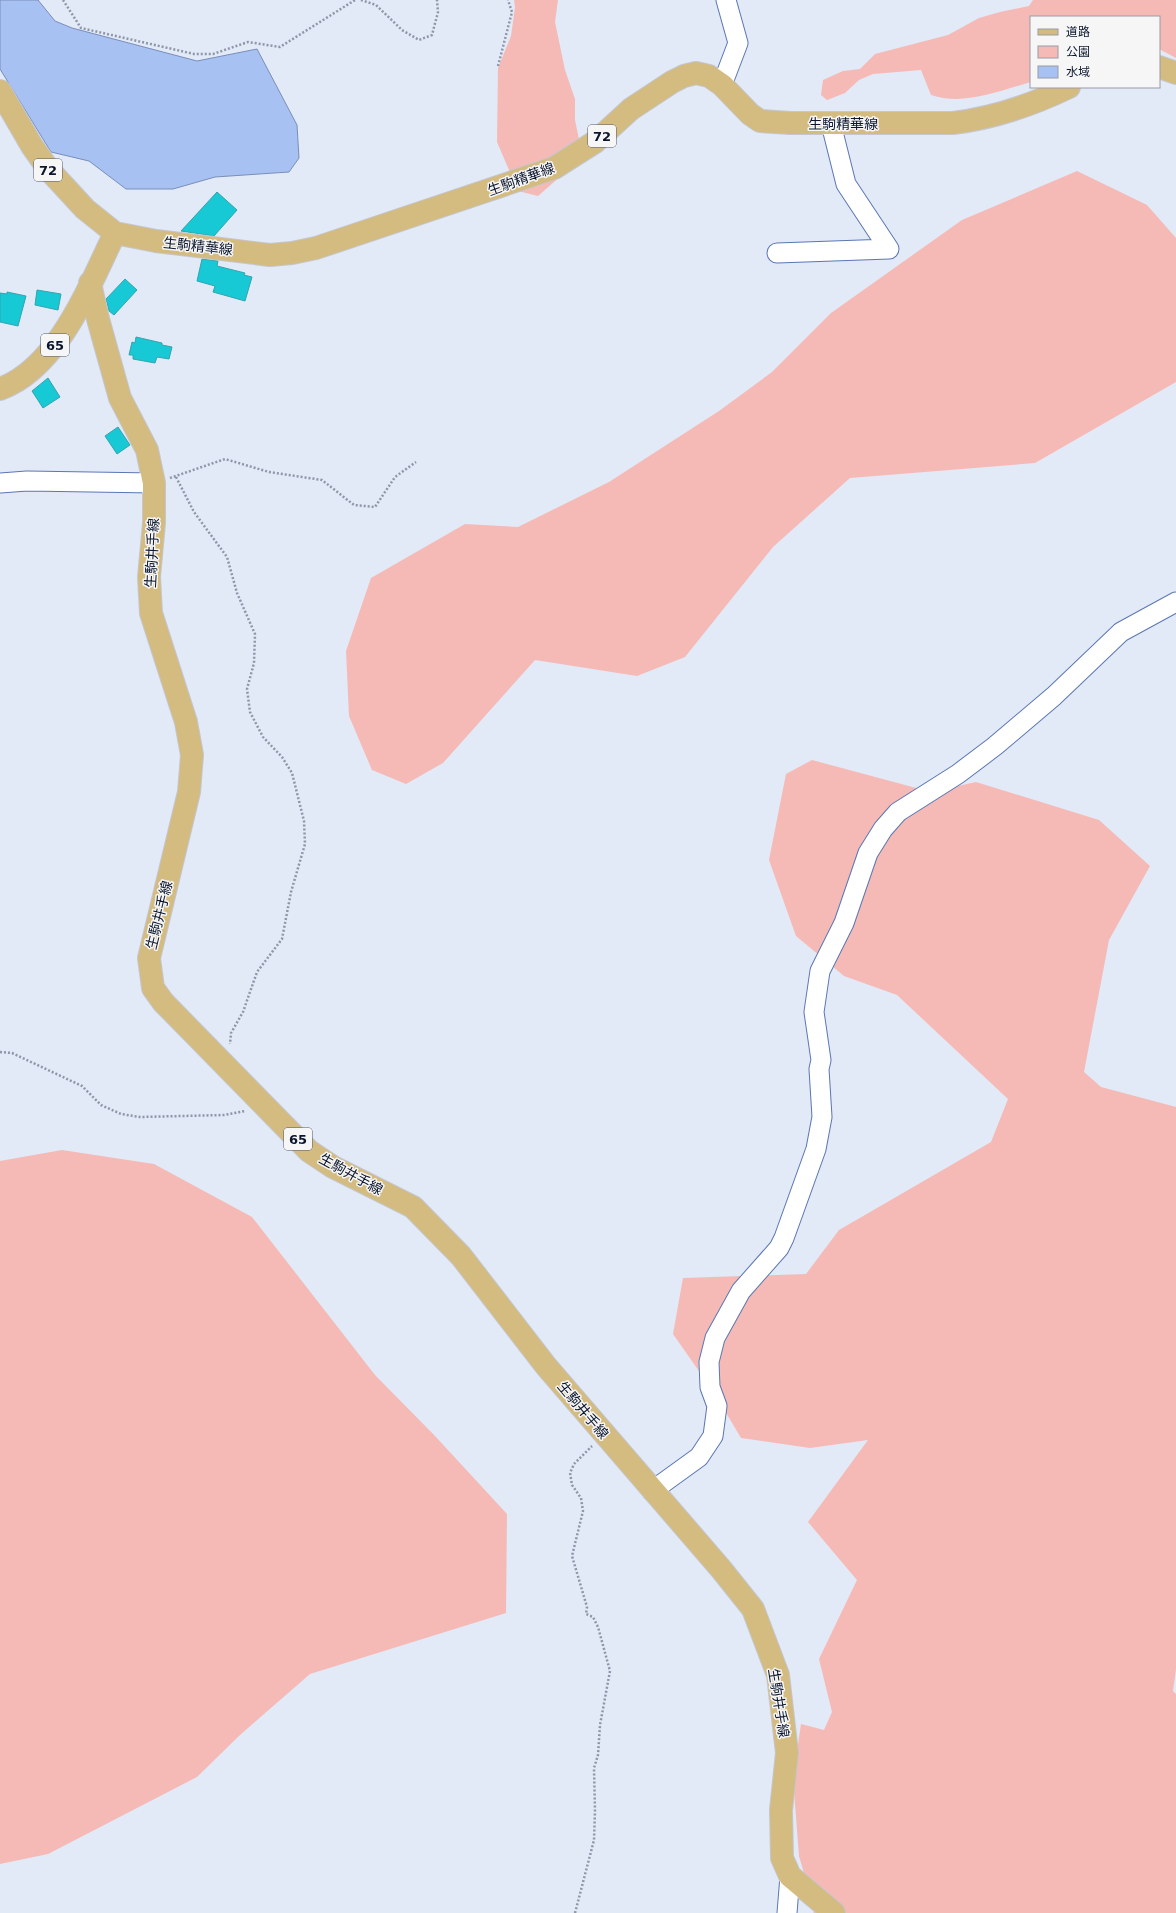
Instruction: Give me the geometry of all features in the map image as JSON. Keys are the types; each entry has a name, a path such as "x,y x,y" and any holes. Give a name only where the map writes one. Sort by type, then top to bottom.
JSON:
{"main road":[{"path":"1160,67 1176,73"},
{"name":"生駒精華線","path":"0,91 32,146 49,170 85,209 115,233 156,241 270,255 292,253 316,248 465,198 527,179 554,168 595,142 631,109 684,76 696,73 709,76 722,85 750,114 760,121 790,124 953,123 975,121 1024,107 1067,88"},
{"name":"65","path":"0,388 25,376 47,355 62,336 115,233"},
{"name":"生駒井手線","path":"90,283 98,319 120,398 147,450 154,483 154,523 148,577 152,613 186,722 192,755 189,792 149,958 150,973 154,988 163,1002 309,1151 333,1167 413,1207 461,1256 546,1366 652,1491 677,1517 753,1608 778,1675 787,1753 781,1810 782,1858 790,1876 834,1913"}],"street":[{"path":"722,85 738,43 726,0"},
{"path":"777,252 889,250 846,184 831,124"},
{"path":"0,483 27,480 154,483"},
{"path":"652,1491 699,1457 713,1436 718,1406 710,1387 709,1362 715,1338 741,1291 778,1248 784,1238 816,1149 822,1117 819,1069 821,1060 814,1012 820,971 844,923 868,853 883,829 898,812 958,774 995,746 1054,696 1121,632 1176,602"},
{"path":"787,1913 790,1876"}],"path":[{"path":"63,0 81,28 194,54 213,54 248,42 280,47 355,0"},
{"path":"361,0 376,5 402,30 418,40 432,35 438,12 437,0"},
{"path":"498,66 512,12 508,0"},
{"path":"154,483 176,477 225,459 269,472 322,480 354,505 375,508 395,477 416,462"},
{"path":"176,477 194,512 227,557 237,593 255,634 254,663 247,689 250,712 263,737 282,758 292,773 304,821 305,844 290,892 282,939 257,972 243,1012 231,1033 228,1068"},
{"path":"0,1052 12,1053 82,1086 101,1105 121,1114 140,1117 224,1115 267,1108"},
{"path":"575,1913 594,1840 594,1768 598,1755 600,1725 610,1671 598,1627 592,1617 586,1614 587,1607 572,1556 583,1511 581,1498 572,1485 570,1473 574,1464 584,1452 604,1435"}],"green space":[{"path":"514,0 558,0 555,22 565,70 575,99 575,120 582,154 570,168 538,196 518,191 497,142 498,68 511,36 515,7"},
{"path":"1033,0 1176,0 1176,58 1160,50 1160,16 1030,16 1030,82 981,96 956,99 943,98 931,95 921,70 873,74 859,80 845,93 827,100 821,95 823,80 843,71 860,69 875,54 948,35 979,18 1029,6"},
{"path":"1077,171 1147,205 1176,238 1176,382 1035,463 850,478 773,547 685,657 637,676 535,660 443,763 406,784 372,770 349,716 346,651 371,578 465,524 518,527 609,482 719,411 772,372 831,313 962,220"},
{"path":"812,760 931,792 976,782 1099,820 1150,866 1109,940 1084,1072 1101,1087 1176,1107 1176,1669 1173,1691 1176,1694 1176,1913 813,1913 815,1911 799,1856 793,1778 801,1724 824,1730 832,1712 819,1659 857,1580 808,1522 868,1440 810,1448 741,1438 715,1394 673,1334 683,1278 806,1274 839,1230 991,1142 1008,1099 897,995 844,976 796,936 769,860 786,774"},
{"path":"62,1150 154,1164 252,1217 375,1375 435,1436 507,1514 506,1613 310,1674 240,1735 197,1777 48,1854 0,1864 0,1161"}],"water":[{"path":"0,0 38,0 55,21 72,28 197,61 257,49 297,125 299,158 289,172 215,177 173,189 126,189 89,161 51,152 0,69"}],"building":[{"path":"217,192 237,210 214,236 181,231"},
{"path":"202,259 218,261 217,266 245,273 244,275 252,277 245,301 213,292 215,286 197,281"},
{"path":"125,279 137,290 114,315 109,311 106,299"},
{"path":"37,290 61,294 58,310 35,305"},
{"path":"7,292 26,296 18,326 0,322 0,293 7,294"},
{"path":"136,337 172,347 169,359 157,357 155,363 133,359 133,355 129,355 132,342 135,343"},
{"path":"48,378 60,397 43,408 32,391"},
{"path":"118,427 130,445 117,454 105,436"}]}
